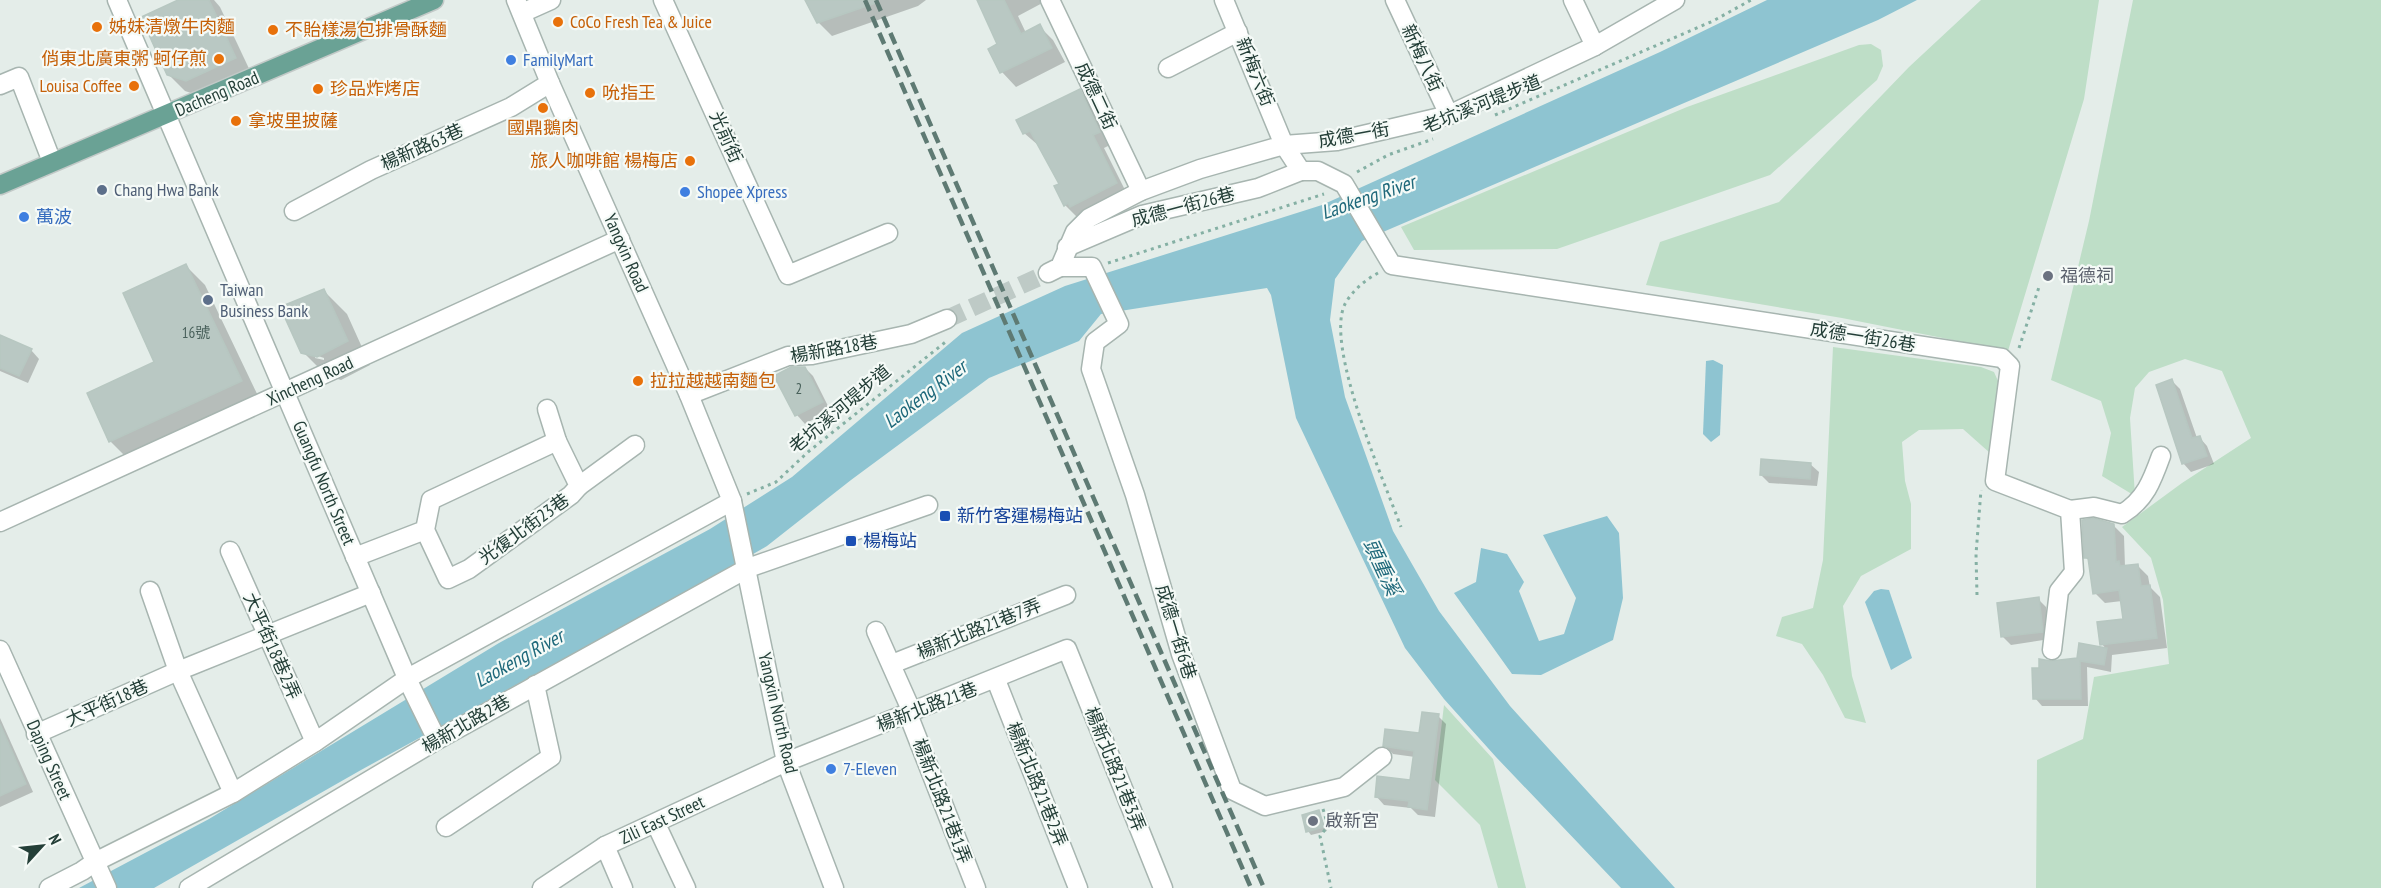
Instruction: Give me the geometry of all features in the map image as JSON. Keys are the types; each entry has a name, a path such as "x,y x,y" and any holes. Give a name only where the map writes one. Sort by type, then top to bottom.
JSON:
{"main road":[{"name":"Dacheng Road","path":"0,185 434,0"}],"street":[{"name":"Guangfu North Street","path":"117,0 434,736"},
{"path":"519,6 550,0"},
{"name":"光前街","path":"663,0 788,275 888,233"},
{"name":"成德二街","path":"1050,0 1141,191"},
{"name":"新梅六街","path":"1224,0 1284,145"},
{"name":"新梅八街","path":"1395,0 1449,116"},
{"path":"1573,0 1595,46"},
{"name":"成德一街","path":"1093,270 1054,270 1075,232 1089,218 1141,191 1200,169 1284,145 1337,141 1449,116 1595,46 1675,0"},
{"name":"Yangxin Road","path":"519,6 550,83 689,395 733,504"},
{"path":"1168,68 1238,32"},
{"path":"0,85 19,76 52,162"},
{"name":"楊新路63巷","path":"294,211 371,170 511,107 550,83"},
{"path":"1284,145 1301,171 1318,171 1342,183 1388,257"},
{"name":"成德一街26巷","path":"1067,247 1142,215 1258,188 1301,171"},
{"name":"Xincheng Road","path":"0,522 620,239"},
{"name":"成德一街26巷","path":"1388,257 2002,358 2010,366"},
{"name":"成德一街6巷","path":"1093,270 1119,324 1095,342 1091,369 1135,495 1181,654 1232,790 1265,806 1344,787 1382,757"},
{"name":"楊新路18巷","path":"689,395 788,356 812,355 950,327"},
{"path":"2010,366 1995,481 2070,510 2094,507 2122,514 2136,505 2151,485 2161,456"},
{"name":"光復北街23巷","path":"425,530 448,579 469,569 571,495 579,486 557,441 548,409"},
{"path":"355,557 425,530 431,500 557,441"},
{"path":"579,486 635,445"},
{"path":"49,888 97,866 233,794 409,682 733,504"},
{"name":"Yangxin North Road","path":"733,504 786,762 834,888"},
{"name":"楊新北路2巷","path":"196,886 434,736 535,685 747,568 928,505"},
{"path":"2052,650 2059,591 2074,572 2070,510"},
{"name":"大平街18巷2弄","path":"230,551 315,742"},
{"path":"150,591 178,671 233,794"},
{"name":"大平街18巷","path":"36,735 178,671 371,593"},
{"name":"楊新北路21巷7弄","path":"892,664 1066,595"},
{"path":"876,631 892,664 910,713"},
{"name":"楊新北路21巷","path":"786,762 996,680 1067,649"},
{"name":"楊新北路21巷3弄","path":"1067,649 1163,888"},
{"name":"Daping Street","path":"1,654 107,888"},
{"name":"楊新北路21巷2弄","path":"996,680 1078,888"},
{"path":"446,827 551,757 535,685"},
{"name":"楊新北路21巷1弄","path":"910,713 976,888"},
{"name":"Zili East Street","path":"542,888 605,846 786,762"},
{"path":"656,824 686,888"},
{"path":"605,846 623,888"}],"path":[{"name":"老坑溪河堤步道","path":"1492,116 1713,21 1751,0"},
{"name":"老坑溪河堤步道","path":"1093,270 1320,196 1388,155 1438,137"},
{"path":"1388,257 1345,304 1340,324 1351,392 1401,527"},
{"path":"2010,366 2020,345 2040,284"},
{"name":"老坑溪河堤步道","path":"733,504 777,482 950,327"},
{"path":"1977,595 1976,554 1981,488 1996,474"},
{"path":"1319,793 1328,826 1320,836 1331,888"}],"green space":[{"path":"1981,0 2099,0 2084,99 2008,351 1842,318 1646,285 1660,242 1779,202 1909,67"},
{"path":"2133,0 2381,0 2381,888 2036,888 2037,760 2083,739 2094,677 2169,664 2163,600 2151,558 2122,527 2182,483 2251,438 2222,371 2185,359 2149,372 2135,388 2130,418 2135,496 2102,476 2111,433 2101,401 2051,380 2089,221"},
{"path":"1871,44 1881,50 1883,66 1877,80 1770,175 1557,249 1414,250 1401,227 1687,107 1859,45"},
{"path":"1833,347 1981,367 1994,372 1998,381 1990,453 1963,429 1919,430 1902,442 1905,481 1911,504 1911,549 1861,576 1843,606 1852,676 1866,723 1845,718 1823,675 1802,644 1776,636 1782,617 1813,608 1823,560"},
{"path":"1444,705 1493,759 1526,888 1498,888 1480,825 1435,780"}],"water":[{"path":"1767,0 1917,0 1878,20 1362,241 1335,279 1330,320 1345,397 1393,531 1439,611 1510,706 1675,888 1621,888 1496,757 1444,699 1405,648 1296,418 1271,295 1267,288 1101,314 1079,341 989,378 851,480 767,546 722,572 361,770 154,888 79,888 209,819 499,643 710,529 792,477 962,333 1065,286 1322,205 1660,52"},
{"path":"1713,360 1723,365 1720,435 1711,442 1703,434 1706,361"},
{"path":"1607,516 1619,533 1623,598 1613,640 1541,675 1512,674 1454,593 1476,582 1481,548 1507,554 1524,582 1519,591 1539,641 1564,634 1576,598 1543,535"},
{"path":"1889,590 1912,658 1891,670 1865,602 1874,591"}],"building":[{"path":"178,0 209,0 236,58 186,81 167,75 141,17"},
{"path":"805,0 876,0 876,3 817,23"},
{"path":"977,0 1004,0 1021,34 1040,24 1052,48 1000,73 988,49 997,44"},
{"path":"1080,89 1100,132 1093,135 1117,183 1070,207 1068,203 1064,206 1054,186 1059,184 1030,131 1023,134 1016,120"},
{"path":"186,264 242,381 109,442 87,393 154,362 123,293"},
{"path":"324,289 348,341 317,357 301,353 280,307"},
{"path":"0,335 32,349 19,376 0,368"},
{"path":"791,367 805,367 823,402 795,416 774,376"},
{"path":"2172,379 2192,438 2200,436 2207,456 2182,464 2156,385"},
{"path":"1761,459 1811,463 1810,479 1760,475"},
{"path":"2093,518 2114,524 2116,562 2119,561 2120,566 2138,564 2141,586 2150,585 2157,638 2100,645 2097,622 2123,619 2119,590 2093,594 2088,558 2084,558 2082,520"},
{"path":"2039,597 2043,632 2001,637 1997,603"},
{"path":"2079,643 2107,648 2104,665 2080,661 2081,699 2033,699 2032,668 2039,668 2039,659 2051,661 2077,658"},
{"path":"1422,712 1439,714 1427,810 1408,807 1409,801 1375,797 1377,776 1410,780 1414,751 1383,746 1385,729 1419,733"},
{"path":"0,724 26,784 0,796"},
{"name":"啟新宮","path":"1319,810 1324,827 1306,832 1302,815"}],"tunnel":[{"path":"947,319 1048,273"}],"railway":[{"path":"865,0 1251,888"},
{"path":"876,0 1264,888"}],"place":[{"name":"CoCo Fresh Tea & Juice","path":"558,22"},
{"name":"姊妹清燉牛肉麵","path":"97,27"},
{"name":"不貽樣湯包排骨酥麵","path":"273,30"},
{"name":"俏東北廣東粥 蚵仔煎","path":"219,59"},
{"name":"FamilyMart","path":"511,60"},
{"name":"Louisa Coffee","path":"134,86"},
{"name":"珍品炸烤店","path":"318,89"},
{"name":"吮指王","path":"590,93"},
{"name":"國鼎鵝肉","path":"543,108"},
{"name":"拿坡里披薩","path":"236,121"},
{"name":"旅人咖啡館 楊梅店","path":"690,161"},
{"name":"Chang Hwa Bank","path":"102,190"},
{"name":"Shopee Xpress","path":"685,192"},
{"name":"萬波","path":"24,217"},
{"name":"福德祠","path":"2048,276"},
{"name":"Taiwan Business Bank","path":"208,300"},
{"name":"拉拉越越南麵包","path":"638,381"},
{"name":"新竹客運楊梅站","path":"945,516"},
{"name":"楊梅站","path":"851,541"},
{"name":"7-Eleven","path":"831,769"},
{"name":"啟新宮","path":"1313,821"}],"water label":[{"name":"Laokeng River","path":"1368,197"},
{"name":"Laokeng River","path":"925,394"},
{"name":"頭重溪","path":"1382,567"},
{"name":"Laokeng River","path":"519,658"}]}
